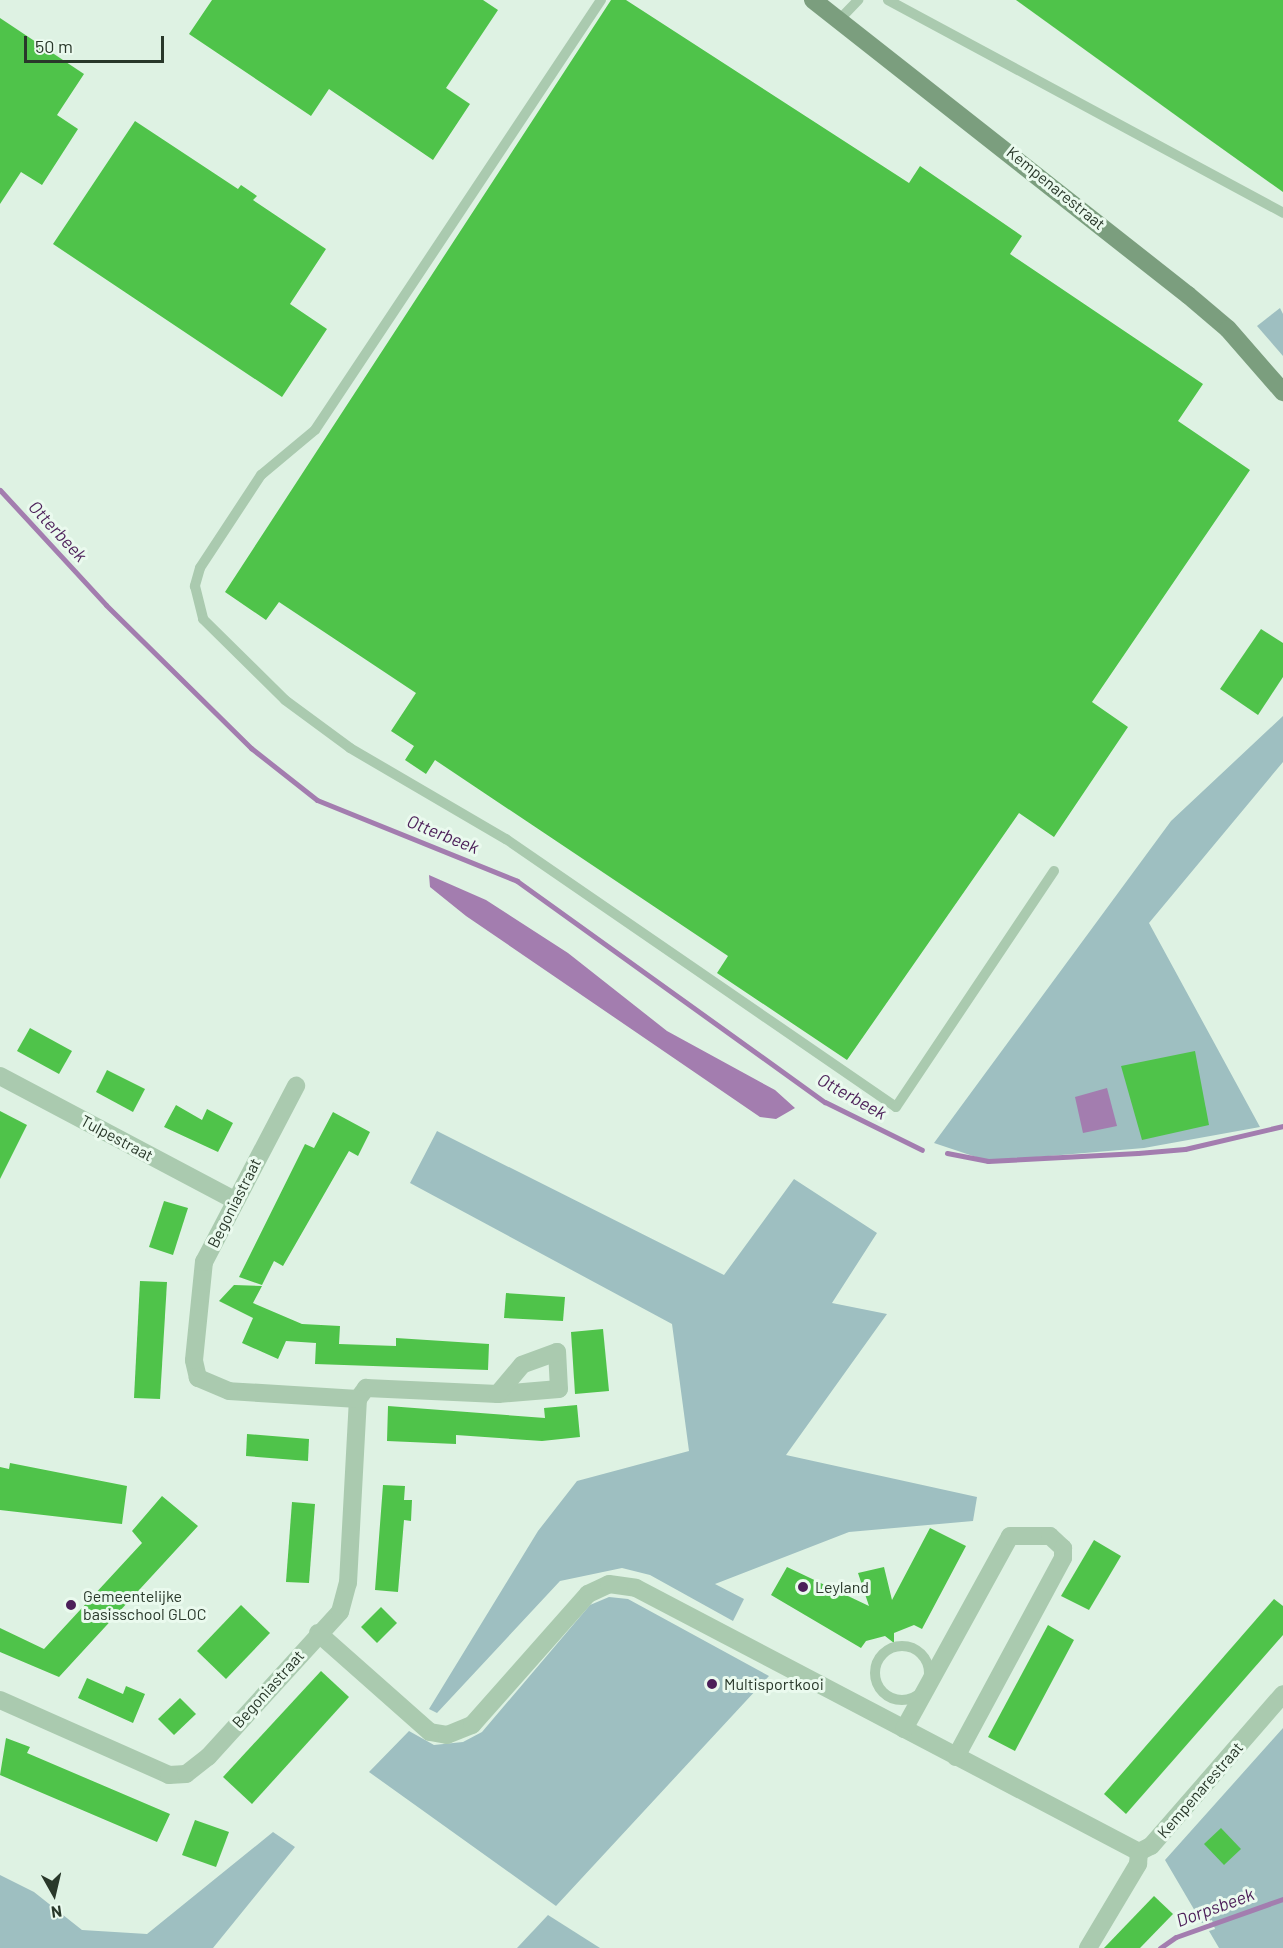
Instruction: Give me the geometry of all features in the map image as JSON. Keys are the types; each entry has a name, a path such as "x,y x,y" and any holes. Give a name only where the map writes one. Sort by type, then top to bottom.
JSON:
{"street":[{"name":"Kempenarestraat","path":"813,0 1188,295 1228,329 1283,392"},
{"name":"Tulpestraat","path":"0,1076 234,1200"},
{"name":"Begoniastraat","path":"296,1086 234,1200 204,1262 194,1360 198,1378 229,1391 358,1399"},
{"name":"Begoniastraat","path":"0,1700 169,1775 186,1774 208,1757 318,1633 340,1612 348,1583 358,1399 366,1388 498,1394"},
{"path":"904,1729 1010,1536 1039,1532 1058,1541 1063,1558 956,1757"},
{"path":"318,1633 430,1732 447,1735 472,1725 588,1594 609,1584 636,1588 1139,1852 1138,1864 1088,1948"},
{"name":"Kempenarestraat","path":"1139,1852 1151,1846 1283,1694"}],"lane":[{"path":"601,0 315,430 261,475 200,568 195,594 203,619 285,699 350,748 506,839 896,1107 1054,871"},
{"path":"839,20 858,0"},
{"path":"888,0 1283,213"},
{"path":"893,1647 918,1651 929,1674 925,1688 905,1701 886,1695 875,1679 882,1655 893,1647"}],"shaded area":[{"path":"1280,308 1283,314 1283,356 1257,326"},
{"path":"1283,716 1283,762 1149,923 1260,1127 1144,1148 988,1161 934,1143 1171,821"},
{"path":"429,875 486,900 568,953 667,1031 775,1090 795,1108 776,1119 760,1117 466,916 430,887"},
{"path":"1107,1088 1117,1126 1083,1133 1075,1097"},
{"path":"437,1131 724,1275 794,1179 877,1233 832,1303 887,1314 786,1455 977,1497 973,1521 849,1532 715,1584 744,1599 733,1621 650,1575 622,1568 560,1581 437,1713 429,1709 538,1531 577,1481 689,1451 672,1324 410,1183"},
{"path":"609,1597 628,1599 769,1676 556,1906 369,1772 409,1731 434,1745 463,1742 482,1732 590,1605"},
{"path":"1283,1728 1283,1948 1219,1948 1209,1931 1215,1929 1212,1920 1202,1923 1165,1860"},
{"path":"273,1832 295,1847 213,1948 0,1948 0,1875 34,1892 82,1930 147,1934"},
{"path":"548,1915 600,1948 517,1948"}],"building":[{"path":"212,0 483,0 498,10 446,88 470,104 433,160 329,89 311,116 189,34"},
{"path":"611,0 626,0 909,183 920,166 1022,236 1010,254 1203,384 1178,421 1250,470 1092,702 1128,727 1054,837 1019,813 847,1060 717,973 728,956 435,760 426,774 405,760 414,746 391,731 416,693 279,602 266,620 225,592"},
{"path":"1016,0 1283,0 1283,192 1203,135"},
{"path":"0,18 84,74 57,115 78,129 42,185 21,172 0,204"},
{"path":"135,121 238,189 241,185 257,196 253,200 326,249 290,304 327,329 282,397 53,244"},
{"path":"1261,629 1283,643 1283,677 1258,715 1220,689"},
{"path":"30,1028 72,1051 59,1074 17,1051"},
{"path":"1195,1051 1209,1125 1142,1140 1121,1066"},
{"path":"107,1070 145,1089 133,1112 96,1092"},
{"path":"176,1105 202,1120 207,1109 233,1123 218,1152 164,1127"},
{"path":"0,1111 27,1125 0,1179"},
{"path":"333,1112 370,1132 358,1156 349,1151 283,1266 274,1261 262,1285 239,1277 305,1144 314,1148"},
{"path":"164,1201 188,1208 173,1255 149,1247"},
{"path":"140,1281 167,1282 160,1399 134,1398"},
{"path":"234,1285 262,1286 253,1303 302,1324 340,1326 339,1344 396,1346 396,1338 489,1344 488,1370 315,1364 316,1343 286,1341 278,1359 242,1343 253,1318 219,1301"},
{"path":"506,1293 565,1297 563,1321 504,1318"},
{"path":"603,1329 609,1391 575,1394 571,1332"},
{"path":"577,1405 580,1437 542,1441 456,1435 456,1444 387,1441 388,1406 545,1418 544,1408"},
{"path":"247,1434 309,1439 308,1461 246,1456"},
{"path":"10,1463 127,1486 122,1524 0,1510 0,1467 9,1469"},
{"path":"383,1485 405,1486 404,1500 412,1500 411,1521 404,1520 398,1592 375,1590"},
{"path":"162,1496 198,1526 59,1677 0,1652 0,1628 44,1649 142,1543 132,1531"},
{"path":"292,1502 315,1504 309,1583 286,1582"},
{"name":"Leyland","path":"930,1528 966,1546 922,1629 914,1625 894,1633 894,1643 885,1636 866,1641 861,1648 771,1595 787,1567 869,1606 858,1573 884,1567 892,1600"},
{"path":"1094,1540 1121,1556 1089,1610 1061,1596"},
{"path":"1274,1599 1283,1606 1283,1635 1126,1814 1104,1794"},
{"path":"241,1605 270,1633 226,1679 197,1651"},
{"path":"381,1607 397,1623 377,1643 361,1627"},
{"path":"1048,1625 1074,1640 1015,1751 988,1737"},
{"path":"321,1671 349,1697 252,1804 223,1777"},
{"path":"87,1678 123,1694 126,1686 145,1694 133,1723 78,1698"},
{"path":"180,1698 196,1714 174,1735 158,1719"},
{"path":"6,1738 30,1747 27,1753 170,1814 157,1842 0,1775"},
{"path":"195,1820 229,1832 216,1867 182,1855"},
{"path":"1221,1828 1241,1849 1224,1865 1204,1844"},
{"path":"1154,1896 1173,1914 1140,1948 1104,1948"}],"waterway":[{"name":"Otterbeek","path":"0,490 106,605 251,748 317,800 517,881 825,1102 922,1150"},
{"name":"Otterbeek","path":"947,1153 988,1161 1138,1153 1185,1149 1283,1126"},
{"name":"Dorpsbeek","path":"1160,1948 1176,1937 1283,1899"}],"place":[{"name":"Leyland","path":"803,1587"},
{"name":"Gemeentelijke basisschool GLOC","path":"71,1605"},
{"name":"Multisportkooi","path":"712,1684"}]}
